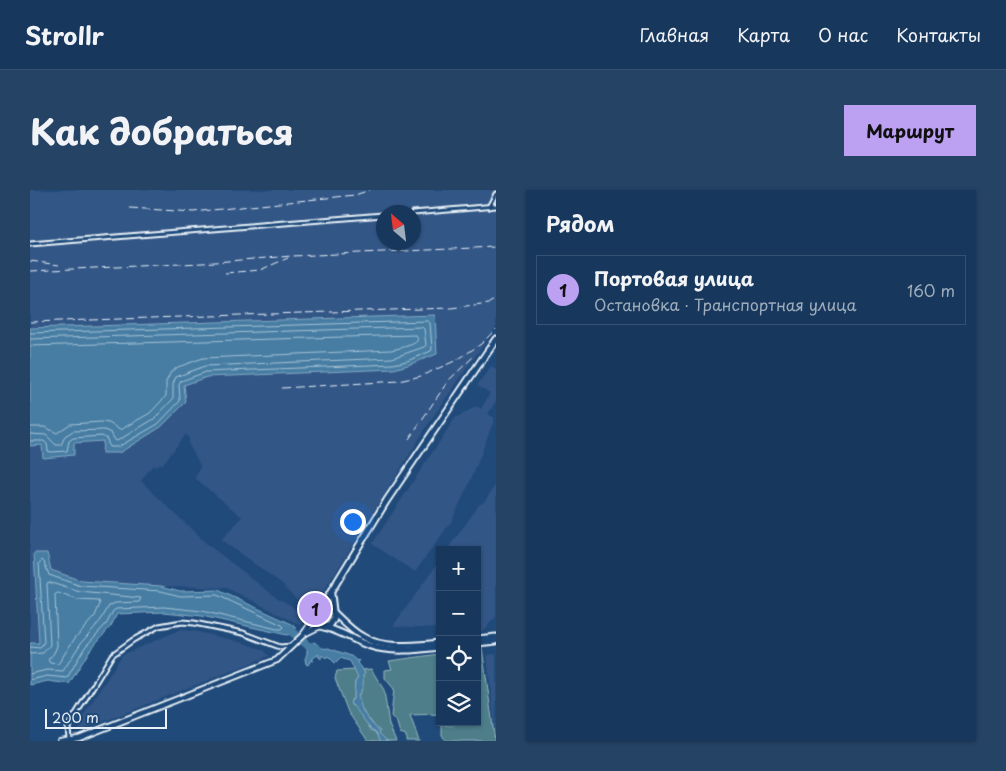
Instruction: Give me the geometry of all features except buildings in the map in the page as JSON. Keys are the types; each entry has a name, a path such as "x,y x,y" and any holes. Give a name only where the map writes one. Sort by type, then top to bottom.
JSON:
{"main road":[{"path":"436,648 421,650 382,649 364,644 336,630 322,627 315,618 387,500 496,340"},
{"path":"322,627 333,622 334,613 330,600 331,591"},
{"path":"320,609 327,608 361,636 380,644 436,643"},
{"path":"481,639 496,637"},
{"path":"481,643 496,641"}],"street":[{"path":"489,207 496,194"},
{"path":"421,212 496,206"},
{"path":"30,244 376,216"},
{"path":"60,741 79,738 277,660 303,635 315,618"},
{"path":"69,739 68,727 112,655 133,640 159,626 182,622 194,623 243,633 280,647 292,646"},
{"path":"303,635 322,627"}],"shaded area":[{"path":"30,190 496,190 496,327 433,417 310,613 281,583 221,540 242,517 195,478 200,465 188,443 189,439 186,434 162,465 160,463 155,467 153,465 141,481 207,544 276,597 292,606 305,619 300,626 227,588 133,585 82,581 51,570 34,553 39,643 30,643 30,446 43,445 43,457 73,455 73,443 103,441 161,427 186,402 184,385 207,377 394,369 408,365 437,354 434,315 30,328"},
{"path":"491,366 496,369 496,401 488,414 495,418 471,480 451,522 415,572 372,544 455,418 477,406 481,409 490,393 477,385"},
{"path":"496,484 496,617 481,632 481,546 450,546 479,505 484,502"},
{"path":"436,566 436,628 393,626"},
{"path":"179,630 194,631 240,642 264,650 269,656 80,731 78,724 122,655"},
{"path":"496,654 496,736 487,655"}],"green space":[{"path":"481,647 495,741 446,741 442,735 442,726 481,726"},
{"path":"436,655 436,714 410,715 419,741 406,741 406,735 400,733 397,723 391,716 394,689 385,678 385,670 392,669 389,661"},
{"path":"371,669 384,690 389,725 396,741 385,741 370,720 368,720 360,706 358,696 361,692 363,675 365,673 363,670"},
{"path":"355,670 358,678 355,682 354,697 351,700 351,705 358,709 371,730 376,732 381,741 368,741 348,712 335,678 337,671"}],"water":[{"path":"435,315 437,354 408,365 394,369 207,377 184,385 186,402 161,427 119,453 102,453 103,441 74,443 74,455 43,458 42,445 30,446 30,328"},
{"path":"34,553 47,553 51,570 82,581 161,586 180,591 218,590 294,625 296,629 293,633 287,635 202,616 164,612 117,614 111,626 90,650 69,684 48,681 30,685 30,643 39,643"},
{"path":"314,642 322,648 328,648 351,656 357,661 359,660 357,663 365,673 362,689 358,695 361,705 368,719 387,741 381,741 376,732 350,703 354,697 355,682 358,678 350,661 340,658 335,663 328,656 326,658 321,656 321,659 318,656 319,654 313,658 313,662 311,660 308,665 306,664 307,647"}],"waterway":[{"path":"293,633 297,636"},
{"path":"303,641 307,645 318,649"}],"railway":[{"path":"130,208 193,212 355,195 370,190"},
{"path":"30,271 202,263 292,256 496,247"},
{"path":"225,273 260,270 288,258"},
{"path":"30,261 59,265"},
{"path":"30,322 451,308 489,303 496,299"},
{"path":"282,388 399,381 421,376 457,360 481,344 496,329"},
{"path":"409,439 448,381 474,356"}],"place":[{"name":"Портовая улица","path":"315,609"}]}
